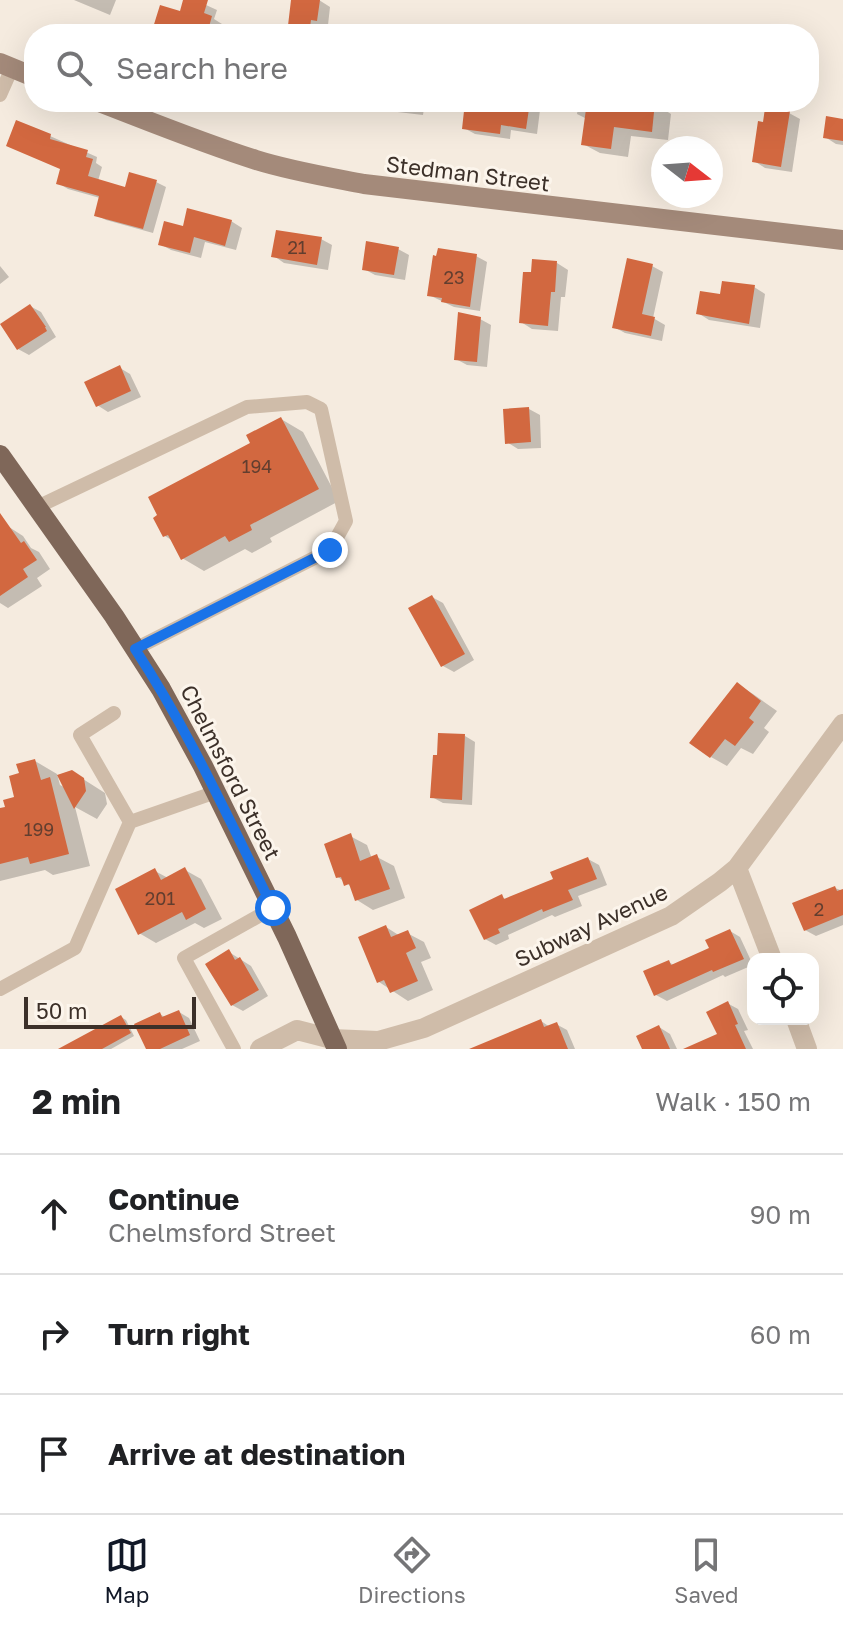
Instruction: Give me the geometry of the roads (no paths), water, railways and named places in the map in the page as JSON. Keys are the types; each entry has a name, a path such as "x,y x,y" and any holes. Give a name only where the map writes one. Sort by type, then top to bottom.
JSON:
{"main road":[{"name":"Stedman Street","path":"125,112 256,160 364,184 843,240"},
{"name":"Chelmsford Street","path":"0,455 85,573 161,689 273,908 334,1044"}],"street":[{"name":"Subway Avenue","path":"260,1049 297,1030 334,1044 378,1041 424,1028 671,916 737,868 843,724"},
{"path":"737,868 770,953"},
{"path":"798,1025 807,1049"}],"lane":[{"path":"0,95 6,65"},
{"path":"37,507 247,407 307,402 321,409 346,521 330,550 135,649"},
{"path":"114,713 80,735 130,822"},
{"path":"0,989 75,948 130,822 216,792"},
{"path":"234,1049 184,958 273,908"}]}
